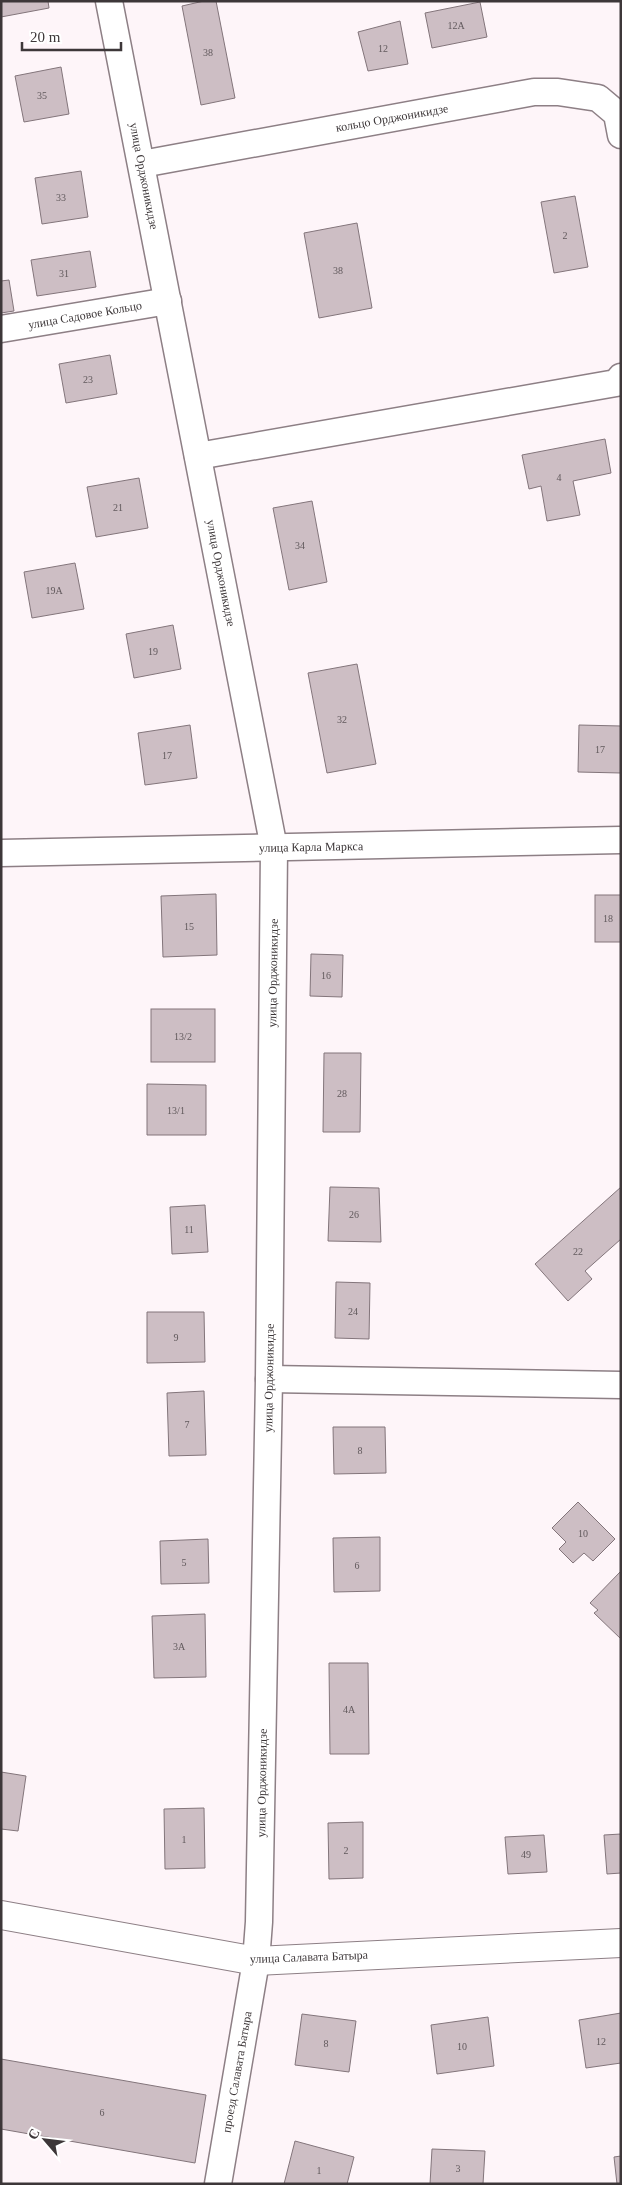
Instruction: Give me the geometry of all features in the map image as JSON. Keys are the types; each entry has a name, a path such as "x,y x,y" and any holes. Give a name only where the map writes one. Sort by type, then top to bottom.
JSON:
{"street":[{"name":"улица Орджоникидзе","path":"109,1 274,848 269,1379 259,1922 256,1961"},
{"name":"кольцо Орджоникидзе","path":"142,164 534,92 558,92 598,98 617,114 621,135"},
{"name":"улица Садовое Кольцо","path":"1,329 168,301"},
{"path":"198,456 616,383 621,376"},
{"name":"улица Карла Маркса","path":"1,853 621,840"},
{"path":"269,1379 621,1385"},
{"name":"улица Салавата Батыра","path":"1,1915 256,1961 621,1943"},
{"name":"проезд Салавата Батыра","path":"218,2184 256,1961"}],"building":[{"path":"1,1 48,1 49,8 1,17"},
{"path":"204,1 216,1 235,98 201,105 182,6"},
{"path":"480,2 487,37 432,48 425,13"},
{"path":"400,21 408,64 368,71 358,32"},
{"path":"61,67 69,114 24,122 15,76"},
{"path":"81,171 88,217 42,224 35,178"},
{"path":"575,196 588,267 554,273 541,202"},
{"path":"357,223 372,308 319,318 304,233"},
{"path":"90,251 96,287 37,296 31,260"},
{"path":"9,280 14,311 1,313 1,281"},
{"path":"110,355 117,394 66,403 59,364"},
{"path":"605,439 611,473 573,481 580,515 547,521 541,486 529,489 522,455"},
{"path":"139,478 148,528 96,537 87,487"},
{"path":"312,501 327,582 289,590 273,508"},
{"path":"75,563 84,609 32,618 24,572"},
{"path":"173,625 181,669 134,678 126,634"},
{"path":"357,664 376,764 327,773 308,673"},
{"path":"190,725 197,778 145,785 138,733"},
{"path":"579,725 621,726 621,773 578,772"},
{"path":"216,894 217,955 163,957 161,896"},
{"path":"595,895 621,895 621,942 595,942"},
{"path":"311,954 343,955 342,997 310,996"},
{"path":"151,1009 215,1009 215,1062 151,1062"},
{"path":"324,1053 361,1053 360,1132 323,1132"},
{"path":"147,1084 206,1085 206,1135 147,1135"},
{"path":"330,1187 379,1188 381,1242 328,1241"},
{"path":"621,1187 621,1239 585,1271 592,1279 568,1301 535,1264"},
{"path":"205,1205 208,1252 172,1254 170,1207"},
{"path":"336,1282 370,1283 369,1339 335,1338"},
{"path":"147,1312 204,1312 205,1362 147,1363"},
{"path":"204,1391 206,1455 169,1456 167,1393"},
{"path":"333,1427 385,1427 386,1473 334,1474"},
{"path":"578,1502 615,1539 593,1561 584,1553 573,1563 559,1549 566,1542 552,1528"},
{"path":"380,1537 380,1591 334,1592 333,1538"},
{"path":"208,1539 209,1583 161,1584 160,1541"},
{"path":"621,1571 621,1639 594,1613 598,1610 590,1603"},
{"path":"205,1614 206,1677 154,1678 152,1616"},
{"path":"329,1663 368,1663 369,1754 330,1754"},
{"path":"1,1772 26,1776 18,1831 1,1829"},
{"path":"204,1808 205,1868 165,1869 164,1809"},
{"path":"363,1822 363,1878 329,1879 328,1823"},
{"path":"621,1834 621,1873 607,1874 604,1835"},
{"path":"544,1835 547,1872 508,1874 505,1837"},
{"path":"621,2013 621,2063 586,2068 579,2020"},
{"path":"302,2014 356,2021 349,2072 295,2065"},
{"path":"488,2017 494,2066 437,2074 431,2025"},
{"path":"1,2059 206,2095 195,2163 1,2129"},
{"path":"295,2141 354,2157 347,2184 284,2184"},
{"path":"432,2149 485,2151 483,2184 430,2184"},
{"path":"621,2156 621,2184 617,2184 614,2157"}]}
